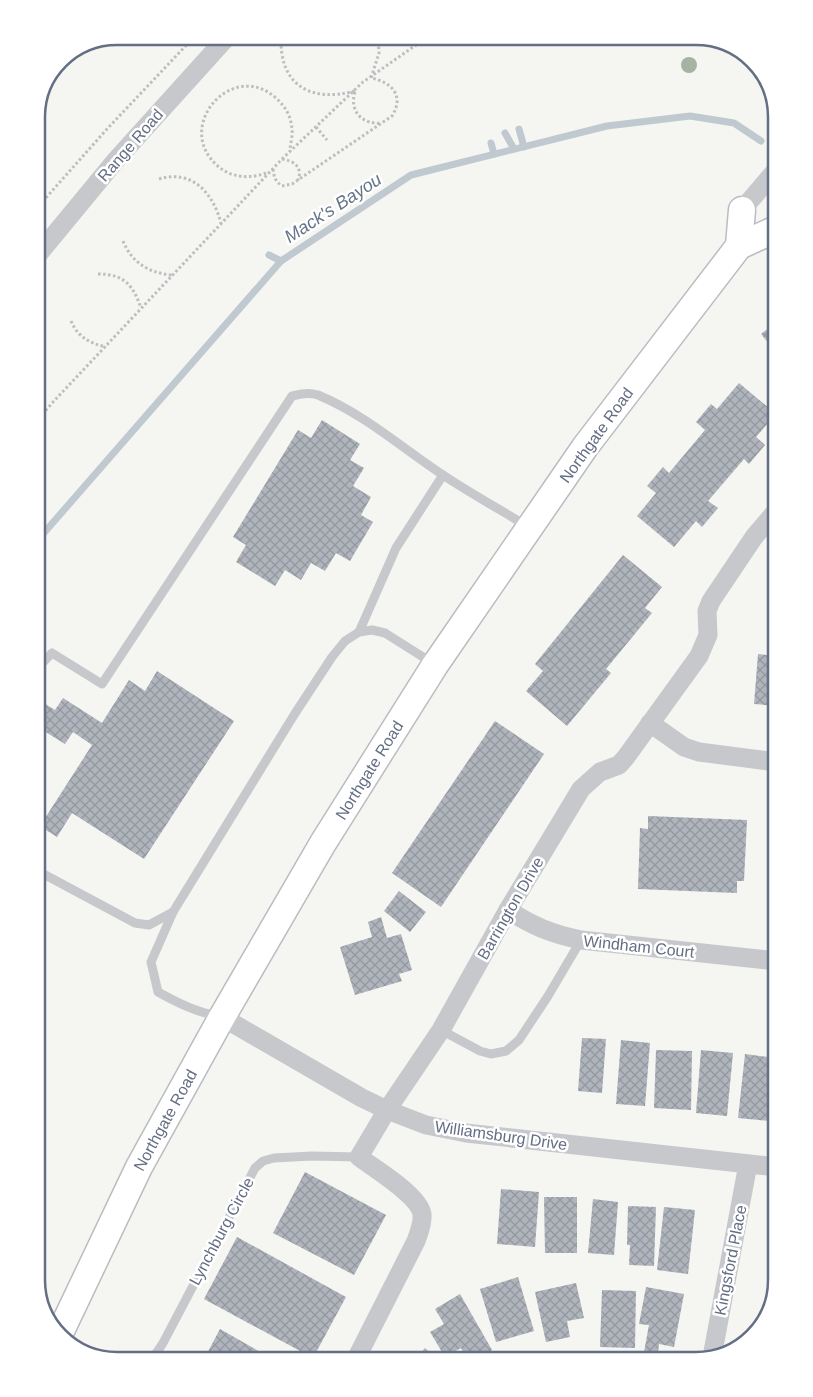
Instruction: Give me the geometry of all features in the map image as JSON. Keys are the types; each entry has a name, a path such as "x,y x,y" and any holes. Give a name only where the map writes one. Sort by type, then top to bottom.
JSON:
{"main road":[{"path":"739,246 742,210"},
{"name":"Northgate Road","path":"63,1327 139,1167 222,1017 323,843 435,665 585,447 739,246 768,232"}],"street":[{"name":"Range Road","path":"45,246 116,160 220,45"},
{"path":"742,210 768,180"},
{"name":"Barrington Drive","path":"386,1110 441,1030 508,910 581,790 600,772 618,765 702,650 708,634 707,611 714,596 754,537 768,521"},
{"path":"650,723 684,747 699,752 768,761"},
{"name":"Windham Court","path":"508,910 540,929 581,940 768,960"},
{"name":"Williamsburg Drive","path":"222,1017 386,1110 426,1124 466,1132 768,1166"},
{"path":"360,1352 416,1241 422,1222 422,1212 414,1200 359,1157 386,1110"},
{"name":"Kingsford Place","path":"713,1350 748,1164"}],"lane":[{"path":"45,660 52,653 102,684 292,396 306,392 337,405 368,423 443,475 530,527"},
{"path":"360,632 396,548 443,475"},
{"path":"222,1017 182,1006 158,992 151,962 173,912 294,715 332,656 344,641 360,632 372,630 385,633 435,665"},
{"path":"45,875 135,923 149,925 173,912"},
{"path":"441,1030 480,1051 491,1054 506,1051 519,1040 581,940"},
{"name":"Lynchburg Circle","path":"156,1352 163,1344 255,1168 263,1161 274,1158 312,1156 359,1157"}],"path":[{"path":"45,199 107,129 186,45"},
{"path":"282,45 281,54 287,70 296,82 308,91 323,96 355,91"},
{"path":"371,78 379,53 379,45"},
{"path":"45,411 289,152 355,91 362,82 371,78 417,45"},
{"path":"271,170 274,179 282,186 292,184 392,116 396,109 395,93 386,83 371,78"},
{"path":"271,170 248,177 234,175 221,169 211,160 203,145 201,130 205,114 214,101 226,91 241,86 257,87 272,93 283,104 290,117 292,131 289,152"},
{"path":"355,91 353,98 354,106 361,119 374,124 382,123"},
{"path":"316,127 327,140"},
{"path":"282,159 296,164 300,175 298,181"},
{"path":"159,179 169,176 179,177 198,184 213,201 221,223"},
{"path":"123,241 139,264 159,274 172,275"},
{"path":"98,274 118,277 127,282 133,289 141,308"},
{"path":"71,321 79,335 86,340 106,347"}],"building":[{"path":"768,328 768,343 761,334"},
{"path":"739,383 768,407 768,423 756,437 765,445 749,464 744,459 708,501 718,508 702,527 696,521 674,547 637,516 656,493 647,486 663,467 669,473 705,430 696,422 711,404 717,409"},
{"path":"322,420 360,444 350,460 364,468 353,486 371,497 361,515 373,522 350,561 336,553 325,571 311,563 301,580 285,570 275,586 236,562 246,545 233,537 298,430 311,438"},
{"path":"623,555 662,587 645,608 652,613 606,669 611,673 567,726 526,691 543,671 535,664"},
{"path":"758,654 768,655 768,705 754,704"},
{"path":"157,671 234,721 144,859 72,813 57,837 45,829 45,818 92,745 73,732 65,744 45,732 45,704 55,710 63,698 102,723 129,680 145,691"},
{"path":"495,721 544,754 441,907 392,873"},
{"path":"648,816 747,820 744,881 737,881 737,893 638,889 640,828 648,829"},
{"path":"399,891 426,912 410,932 384,911"},
{"path":"381,917 387,938 401,934 412,970 399,974 402,981 355,995 340,947 372,937 368,922"},
{"path":"582,1038 606,1039 602,1093 578,1091"},
{"path":"621,1040 650,1043 645,1106 616,1104"},
{"path":"656,1050 692,1051 691,1110 654,1108"},
{"path":"701,1050 733,1053 727,1116 696,1113"},
{"path":"745,1054 768,1057 768,1121 738,1118"},
{"path":"305,1172 386,1215 354,1275 273,1233"},
{"path":"501,1189 539,1192 535,1247 497,1244"},
{"path":"544,1197 577,1197 577,1253 545,1253"},
{"path":"593,1199 618,1202 614,1255 588,1253"},
{"path":"628,1206 656,1207 654,1266 629,1265 630,1245 627,1245"},
{"path":"664,1207 695,1210 688,1274 657,1270"},
{"path":"237,1237 346,1297 316,1352 302,1352 204,1299"},
{"path":"518,1277 534,1331 496,1342 480,1289"},
{"path":"576,1283 584,1318 567,1321 570,1337 546,1342 535,1292"},
{"path":"646,1287 684,1294 674,1347 659,1344 658,1352 644,1352 649,1325 639,1324"},
{"path":"602,1290 636,1291 635,1348 600,1347"},
{"path":"460,1294 492,1350 489,1352 463,1352 461,1348 454,1352 442,1352 430,1332 444,1324 435,1309"},
{"path":"220,1329 260,1352 208,1352"}],"waterway":[{"name":"Mack's Bayou","path":"45,532 281,261 411,175 607,126 690,116 734,123 761,141"},
{"path":"519,129 524,147"},
{"path":"505,133 514,149"},
{"path":"491,143 494,154"},
{"path":"269,255 281,261"}]}
